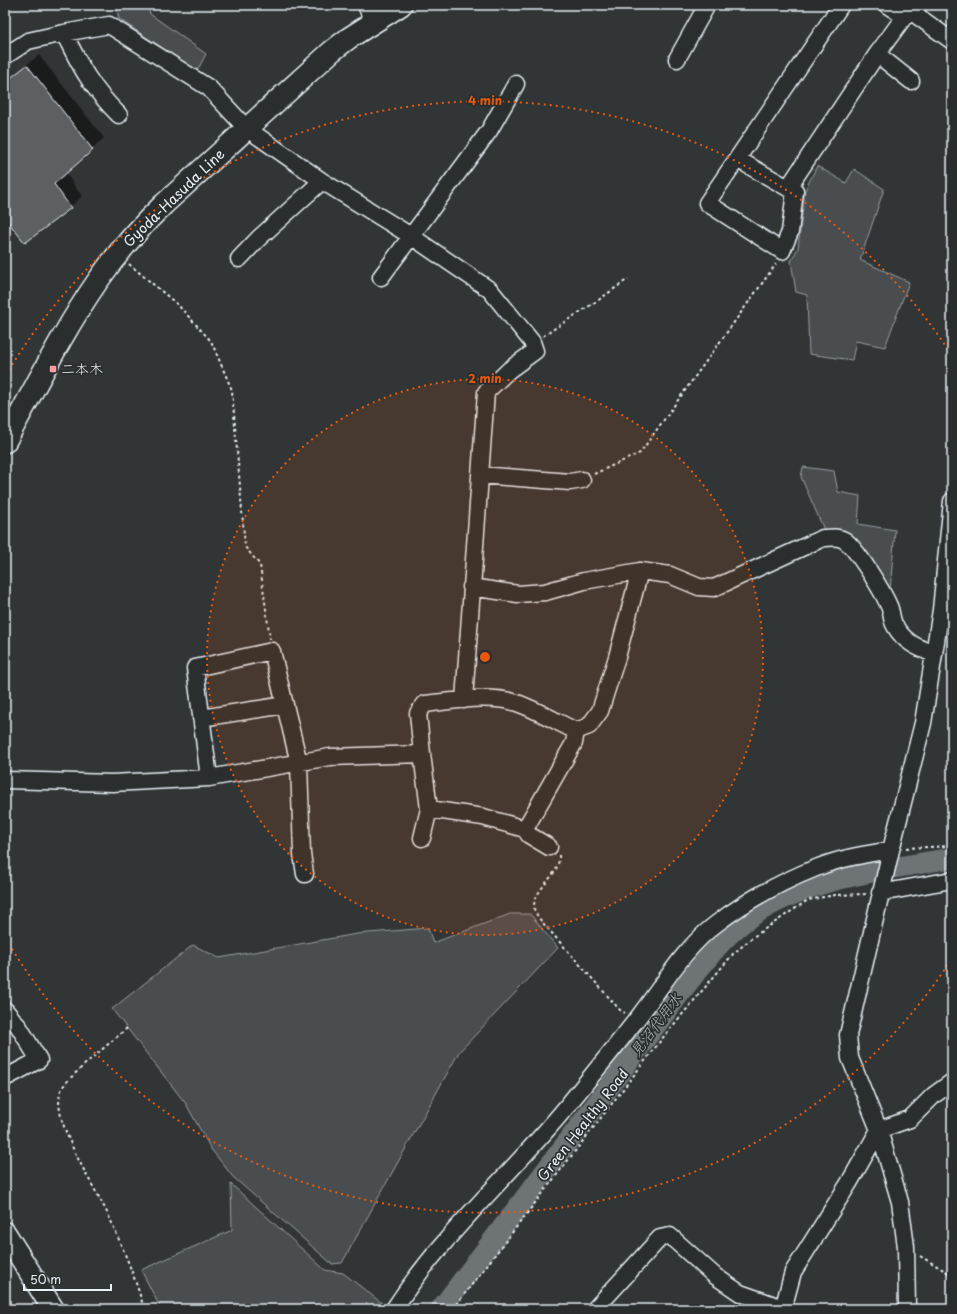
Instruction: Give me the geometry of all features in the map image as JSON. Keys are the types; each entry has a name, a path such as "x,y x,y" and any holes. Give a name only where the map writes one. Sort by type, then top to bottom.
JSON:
{"main road":[{"name":"Gyoda-Hasuda Line","path":"6,438 79,310 118,254 139,229 246,128 332,51 370,13 401,5"},
{"path":"5,1232 53,1309"}],"street":[{"path":"677,59 707,5"},
{"path":"738,159 795,191 790,232 782,251 707,203 841,5"},
{"path":"887,5 909,10 952,41"},
{"path":"788,188 877,54 909,10"},
{"path":"5,56 28,41 108,25 209,88 246,128 322,181 411,236 490,290 532,342 535,350 509,370 486,392 464,700"},
{"path":"64,33 81,69 98,94 119,114"},
{"path":"877,54 911,81"},
{"path":"381,277 489,131 516,84"},
{"path":"239,259 259,238 322,181"},
{"path":"480,475 570,482 582,480"},
{"path":"907,1309 906,1247 900,1202 878,1130 850,1058 848,1035 890,852 923,723 941,610 952,501"},
{"path":"471,587 518,594 545,592 584,581 640,571 670,575 699,587 714,588 823,538 837,537 846,541 877,582 890,608 894,626 912,645 934,654"},
{"path":"422,838 429,809 418,713 425,704 464,700 500,699 517,704 576,731 589,726 600,711 617,657 640,571"},
{"path":"209,778 195,668 272,651 299,763 302,854 305,874"},
{"path":"201,718 285,705"},
{"path":"525,829 574,743 576,731"},
{"path":"5,780 112,783 209,778 330,757 422,754"},
{"path":"429,809 483,818 525,829 529,835 549,847"},
{"path":"394,1309 421,1269 462,1220 515,1165 567,1106 636,1020 681,958 715,925 758,896 817,868 854,856 890,852"},
{"path":"881,890 952,880"},
{"path":"5,1010 19,1027 39,1060 5,1078"},
{"path":"595,1309 660,1238 670,1236 715,1276 740,1293 783,1308 794,1272 849,1184 878,1130 910,1119 934,1095 952,1082"}],"path":[{"path":"582,480 640,453 778,262 782,251"},
{"path":"118,254 178,305 211,341 232,390 245,547 260,565 272,651"},
{"path":"532,342 600,299 628,279"},
{"path":"890,852 952,846"},
{"path":"549,847 559,855 560,864 536,899 534,910 542,922 620,1010 636,1020"},
{"name":"Green Healthy Road","path":"453,1309 665,1035 733,954 752,937 808,900 835,895 881,890"},
{"path":"127,1028 61,1089 58,1108 66,1132 111,1220 144,1309"},
{"path":"906,1247 952,1275"}],"shaded area":[{"path":"116,5 147,5 150,14 206,54 197,71 119,19"},
{"path":"817,166 846,183 854,169 884,189 860,260 909,282 885,347 856,341 852,360 809,354 807,295 796,292 791,261 798,248 805,190"},
{"path":"803,467 834,471 838,492 860,496 858,524 895,530 890,591 859,542 839,533 825,532 801,477"},
{"path":"510,914 530,914 558,948 459,1052 342,1263 332,1264 233,1177 211,1149 186,1104 112,1009 193,945 219,958 357,934 428,928 433,943"},
{"path":"231,1184 325,1270 343,1273 383,1304 380,1309 161,1309 141,1270 232,1230"}],"building":[{"path":"27,65 93,150 54,184 71,208 25,243 5,218 5,82"}],"waterway":[{"name":"見沼代用水","path":"441,1309 687,984 717,947 734,930 752,916 798,892 874,871 952,858"}],"place":[{"name":"二本木","path":"53,369"}]}
